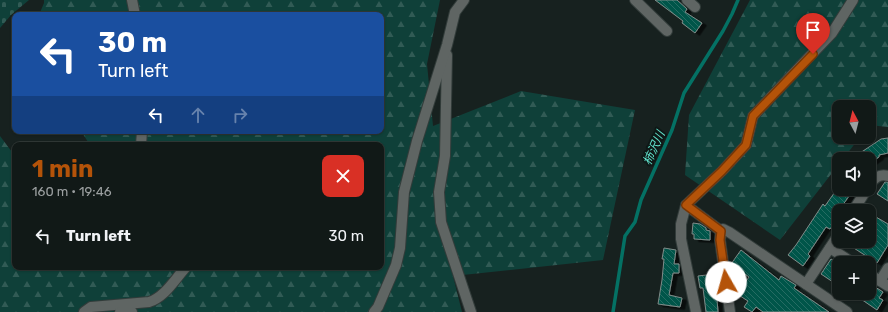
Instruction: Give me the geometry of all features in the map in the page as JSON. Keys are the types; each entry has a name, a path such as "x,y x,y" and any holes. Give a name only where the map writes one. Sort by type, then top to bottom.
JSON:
{"street":[{"path":"132,0 134,12"},
{"path":"374,312 378,307 396,265 400,248 404,192 428,104 447,45 455,12 464,0"},
{"path":"635,0 667,31"},
{"path":"687,0 695,7"},
{"path":"696,312 681,239 681,224 686,205 722,171 746,145 753,116 832,33 853,0"},
{"path":"447,45 445,156 439,192 441,222 471,312"},
{"path":"876,177 884,175 888,176"},
{"path":"686,205 721,231 723,229 729,232 847,312"},
{"path":"721,231 720,240 731,311"},
{"path":"806,284 832,245"},
{"path":"830,248 842,256"},
{"path":"884,284 888,268"},
{"path":"84,312 91,307 149,302 154,300 162,294 183,270"},
{"path":"120,312 132,312"}],"green space":[{"path":"0,0 29,0 15,12 12,12 12,14 0,28"},
{"path":"44,0 440,0 427,64 433,126 521,91 635,110 603,260 453,276 462,312 0,312 0,136 12,152 12,270 384,270 384,142 88,142 83,134 384,134 384,12 40,12"},
{"path":"750,0 888,0 888,127 876,126 876,100 832,100 832,144 855,144 848,152 832,152 832,173 780,240 685,175 689,115"}],"building":[{"path":"655,0 677,0 687,9 685,12 702,23 695,33 682,23 683,21"},
{"path":"888,138 888,153 879,155 876,159 876,152 862,152 874,144 876,144 881,139"},
{"path":"885,182 888,182 888,201 877,194"},
{"path":"832,196 849,196 843,204 832,204 832,226 830,229 826,227 808,254 810,256 803,266 788,255 823,204 825,206"},
{"path":"876,217 888,224 888,245 877,263 876,256 866,256 854,248 876,248"},
{"path":"693,223 700,224 706,228 706,230 710,231 710,240 694,239 694,234 692,234"},
{"path":"664,248 676,250 674,264 679,264 679,273 673,273 669,295 682,298 680,307 658,304 662,280 664,259 662,259"},
{"path":"741,250 779,280 781,276 796,285 794,288 829,312 763,312 756,307 752,312 744,307 748,301 737,294 749,277 731,264"},
{"path":"831,259 832,260 832,281 821,274"},
{"path":"715,274 718,312 706,312 703,288 700,288 698,276"},
{"path":"876,288 883,292 879,298 883,300 877,310 862,300 876,300"}],"waterway":[{"name":"柿沢川","path":"613,312 625,236 635,222 641,200 672,130 684,93 723,31 738,0"}],"route":[{"path":"726,282 720,240 721,231 686,205 722,171 746,145 753,116 813,54"}]}
